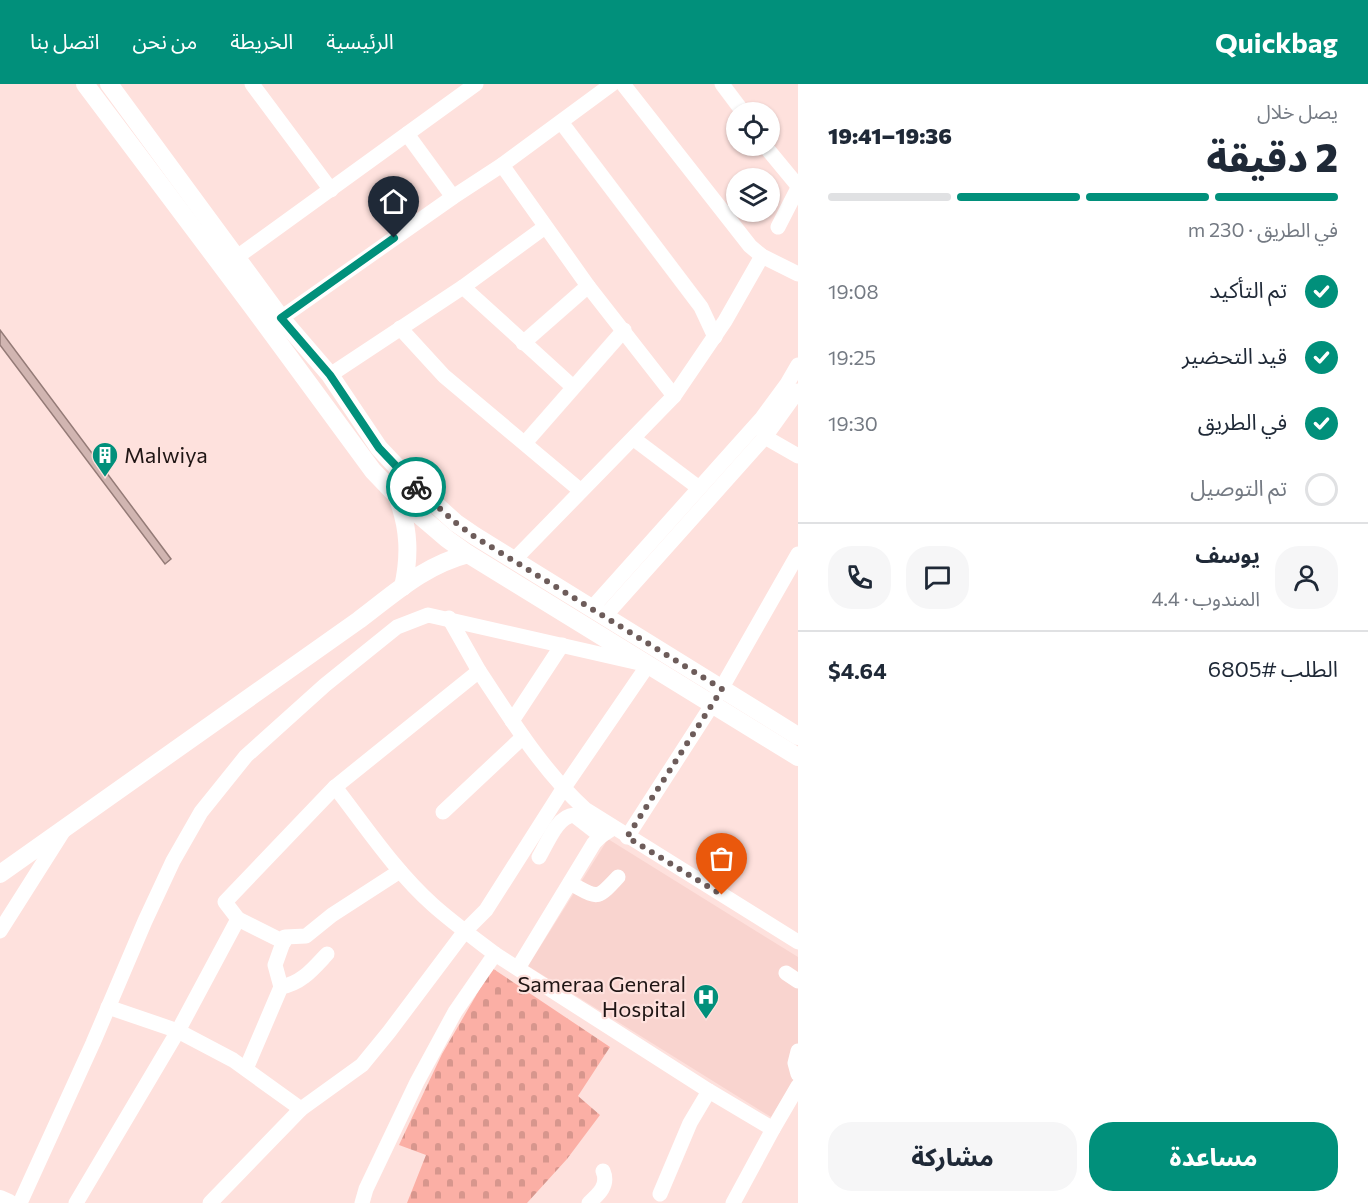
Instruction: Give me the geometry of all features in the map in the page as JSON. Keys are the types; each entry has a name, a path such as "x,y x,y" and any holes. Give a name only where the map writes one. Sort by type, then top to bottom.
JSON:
{"main road":[{"path":"85,84 373,471 398,497 468,554 798,757"},
{"path":"109,84 281,318 330,375 379,448 415,486 475,537 798,736"},
{"path":"329,411 346,399"},
{"path":"398,497 405,519 408,542 408,565 403,588"},
{"path":"0,874 433,566 468,554"},
{"path":"0,1199 9,1203"}],"street":[{"path":"252,84 331,190"},
{"path":"281,318 502,165 612,84"},
{"path":"623,84 750,246 762,256 798,274"},
{"path":"722,84 735,102"},
{"path":"237,257 407,134 468,86"},
{"path":"561,122 701,307 715,337"},
{"path":"407,134 453,197"},
{"path":"773,156 798,187 778,227"},
{"path":"502,165 588,286 674,396"},
{"path":"330,375 462,287 545,227"},
{"path":"514,560 674,396 715,337 762,256"},
{"path":"523,343 588,286"},
{"path":"462,287 573,387"},
{"path":"400,328 444,376 581,491"},
{"path":"525,443 624,330"},
{"path":"598,613 699,488 762,418 798,365"},
{"path":"598,613 765,437 797,394"},
{"path":"762,418 762,431 765,437 798,456"},
{"path":"634,439 699,488"},
{"path":"627,837 722,689 798,554"},
{"path":"20,1203 173,861 201,812 246,756 325,685 397,627 428,615 648,665 563,789 486,910 465,931 362,1065 301,1109 210,1203"},
{"path":"449,618 479,671 523,737 563,789 607,832"},
{"path":"512,721 562,645"},
{"path":"284,942 238,919 225,902 335,787 479,671"},
{"path":"443,812 523,737"},
{"path":"335,787 400,871 432,904 465,931 495,954 709,1091 773,1129"},
{"path":"539,857 562,820 568,815 574,815 607,832 627,837 798,942"},
{"path":"0,931 64,830"},
{"path":"518,968 570,883 607,832"},
{"path":"246,1069 281,987 275,964 285,937 306,936 332,915 400,871"},
{"path":"570,883 593,896 602,894 618,877"},
{"path":"76,1203 178,1031 238,919"},
{"path":"281,987 293,985 305,978 327,954"},
{"path":"362,1203 366,1189 417,1082 455,1012 495,954"},
{"path":"108,1008 178,1031 233,1060 301,1109"},
{"path":"798,1051 795,1063 798,1074"},
{"path":"734,1203 798,1086"},
{"path":"660,1194 690,1123 709,1091"},
{"path":"589,1203 605,1185 603,1171"}],"shaded area":[{"name":"Sameraa General Hospital","path":"608,839 798,957 798,1073 771,1117 528,966"}],"green space":[{"path":"492,968 610,1047 578,1096 600,1115 567,1159 527,1203 407,1203 426,1155 399,1145 442,1054"}],"building":[{"path":"0,330 171,559 165,564 0,345"}],"way so far":[{"path":"416,487 475,537 722,689 627,837 722,895"}],"place":[{"name":"Malwiya","path":"105,478"},
{"name":"Sameraa General Hospital","path":"706,1020"}],"route":[{"path":"394,238 281,318 330,375 379,448 416,487"}]}
